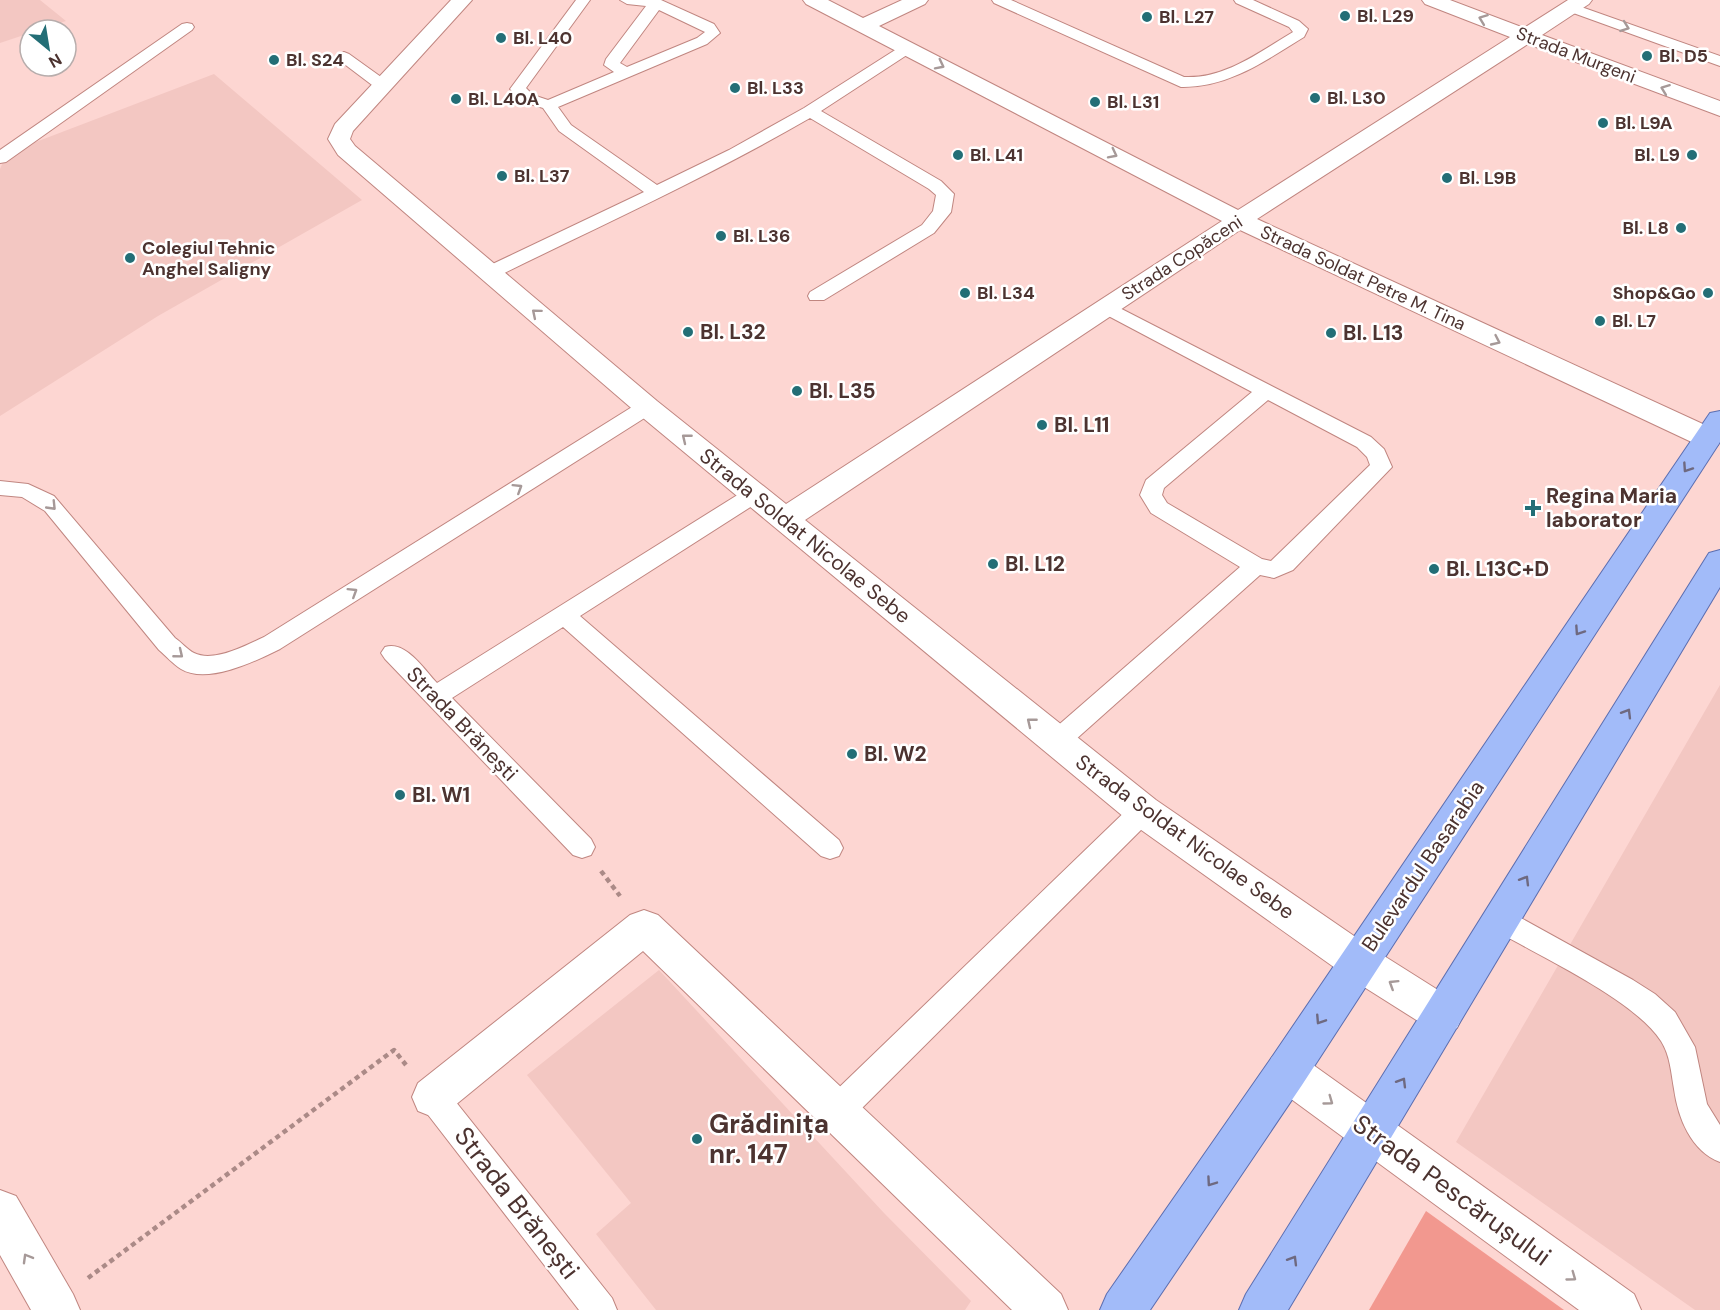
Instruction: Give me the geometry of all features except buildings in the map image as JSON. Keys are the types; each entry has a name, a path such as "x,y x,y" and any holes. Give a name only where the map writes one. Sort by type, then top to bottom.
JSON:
{"main road":[{"name":"Bulevardul Basarabia","path":"1123,1310 1287,1071 1714,429"},
{"path":"1262,1310 1720,561"}],"street":[{"name":"Strada Soldat Petre M. Tina","path":"813,0 1239,220 1714,429"},
{"path":"863,26 918,0"},
{"name":"Strada Murgeni","path":"1432,0 1720,109"},
{"name":"Strada Soldat Nicolae Sebe","path":"460,1 343,129 339,139 346,150 647,407 1056,742 1143,810 1359,962 1443,1015"},
{"name":"Strada Copăceni","path":"785,519 1239,220 1576,4"},
{"path":"433,1097 644,927 1045,1310"},
{"name":"Strada Pescărușului","path":"1287,1071 1618,1310"},
{"path":"0,1212 56,1307"}],"lane":[{"path":"583,0 518,89 527,99 549,105 702,41 713,33 709,27 656,3 627,0"},
{"path":"999,0 1181,82 1197,84 1216,81 1299,34 1301,29 1294,24 1241,0"},
{"path":"626,73 612,64 656,3"},
{"path":"1576,4 1720,61"},
{"path":"0,158 187,27"},
{"path":"489,273 735,154 810,111 908,48"},
{"path":"344,57 382,85"},
{"path":"549,105 565,128 657,193"},
{"path":"810,111 935,185 945,195 942,212 928,230 817,296"},
{"path":"1106,307 1364,442 1377,454 1382,467 1285,564 1274,570 1256,566 1159,508 1151,495 1154,485 1266,391"},
{"path":"0,488 20,488 39,494 53,506 167,644 190,663 213,664 239,658 272,643 647,407"},
{"path":"435,696 754,494"},
{"path":"1056,742 1256,566"},
{"path":"564,615 830,848"},
{"name":"Strada Brănești","path":"393,653 582,847"},
{"path":"836,1112 1143,810"},
{"path":"1501,919 1635,996 1658,1014 1672,1032 1681,1049 1690,1106 1710,1139 1720,1147"},
{"name":"Strada Brănești","path":"433,1097 600,1310"}],"path":[{"path":"582,847 644,927"},
{"path":"56,1307 394,1050 433,1097"}],"shaded area":[{"path":"0,0 40,0 62,18 18,18 18,37 0,43"},
{"name":"Colegiul Tehnic Anghel Saligny","path":"214,74 362,200 158,316 0,416 0,169 7,153"},
{"path":"1720,685 1720,1310 1695,1310 1456,1142"},
{"name":"Grădinița nr. 147","path":"659,970 884,1213 971,1301 965,1310 656,1310 596,1234 631,1203 527,1075"},
{"path":"1426,1211 1564,1310 1369,1310"}],"place":[{"name":"Bl. L29","path":"1345,16"},
{"name":"Bl. L27","path":"1147,17"},
{"name":"Bl. L40","path":"501,38"},
{"name":"Bl. D5","path":"1647,56"},
{"name":"Bl. S24","path":"274,60"},
{"name":"Bl. L33","path":"735,88"},
{"name":"Bl. L30","path":"1315,98"},
{"name":"Bl. L40A","path":"456,99"},
{"name":"Bl. L31","path":"1095,102"},
{"name":"Bl. L9A","path":"1603,123"},
{"name":"Bl. L41","path":"958,155"},
{"name":"Bl. L9","path":"1692,155"},
{"name":"Bl. L37","path":"502,176"},
{"name":"Bl. L9B","path":"1447,178"},
{"name":"Bl. L8","path":"1681,228"},
{"name":"Bl. L36","path":"721,236"},
{"name":"Colegiul Tehnic Anghel Saligny","path":"130,258"},
{"name":"Bl. L34","path":"965,293"},
{"name":"Shop&Go","path":"1708,293"},
{"name":"Bl. L7","path":"1600,321"},
{"name":"Bl. L32","path":"688,332"},
{"name":"Bl. L13","path":"1331,333"},
{"name":"Bl. L35","path":"797,391"},
{"name":"Bl. L11","path":"1042,425"},
{"name":"Regina Maria laborator","path":"1533,508"},
{"name":"Bl. L12","path":"993,564"},
{"name":"Bl. L13C+D","path":"1434,569"},
{"name":"Bl. W2","path":"852,754"},
{"name":"Bl. W1","path":"400,795"},
{"name":"Grădinița nr. 147","path":"697,1139"}]}
